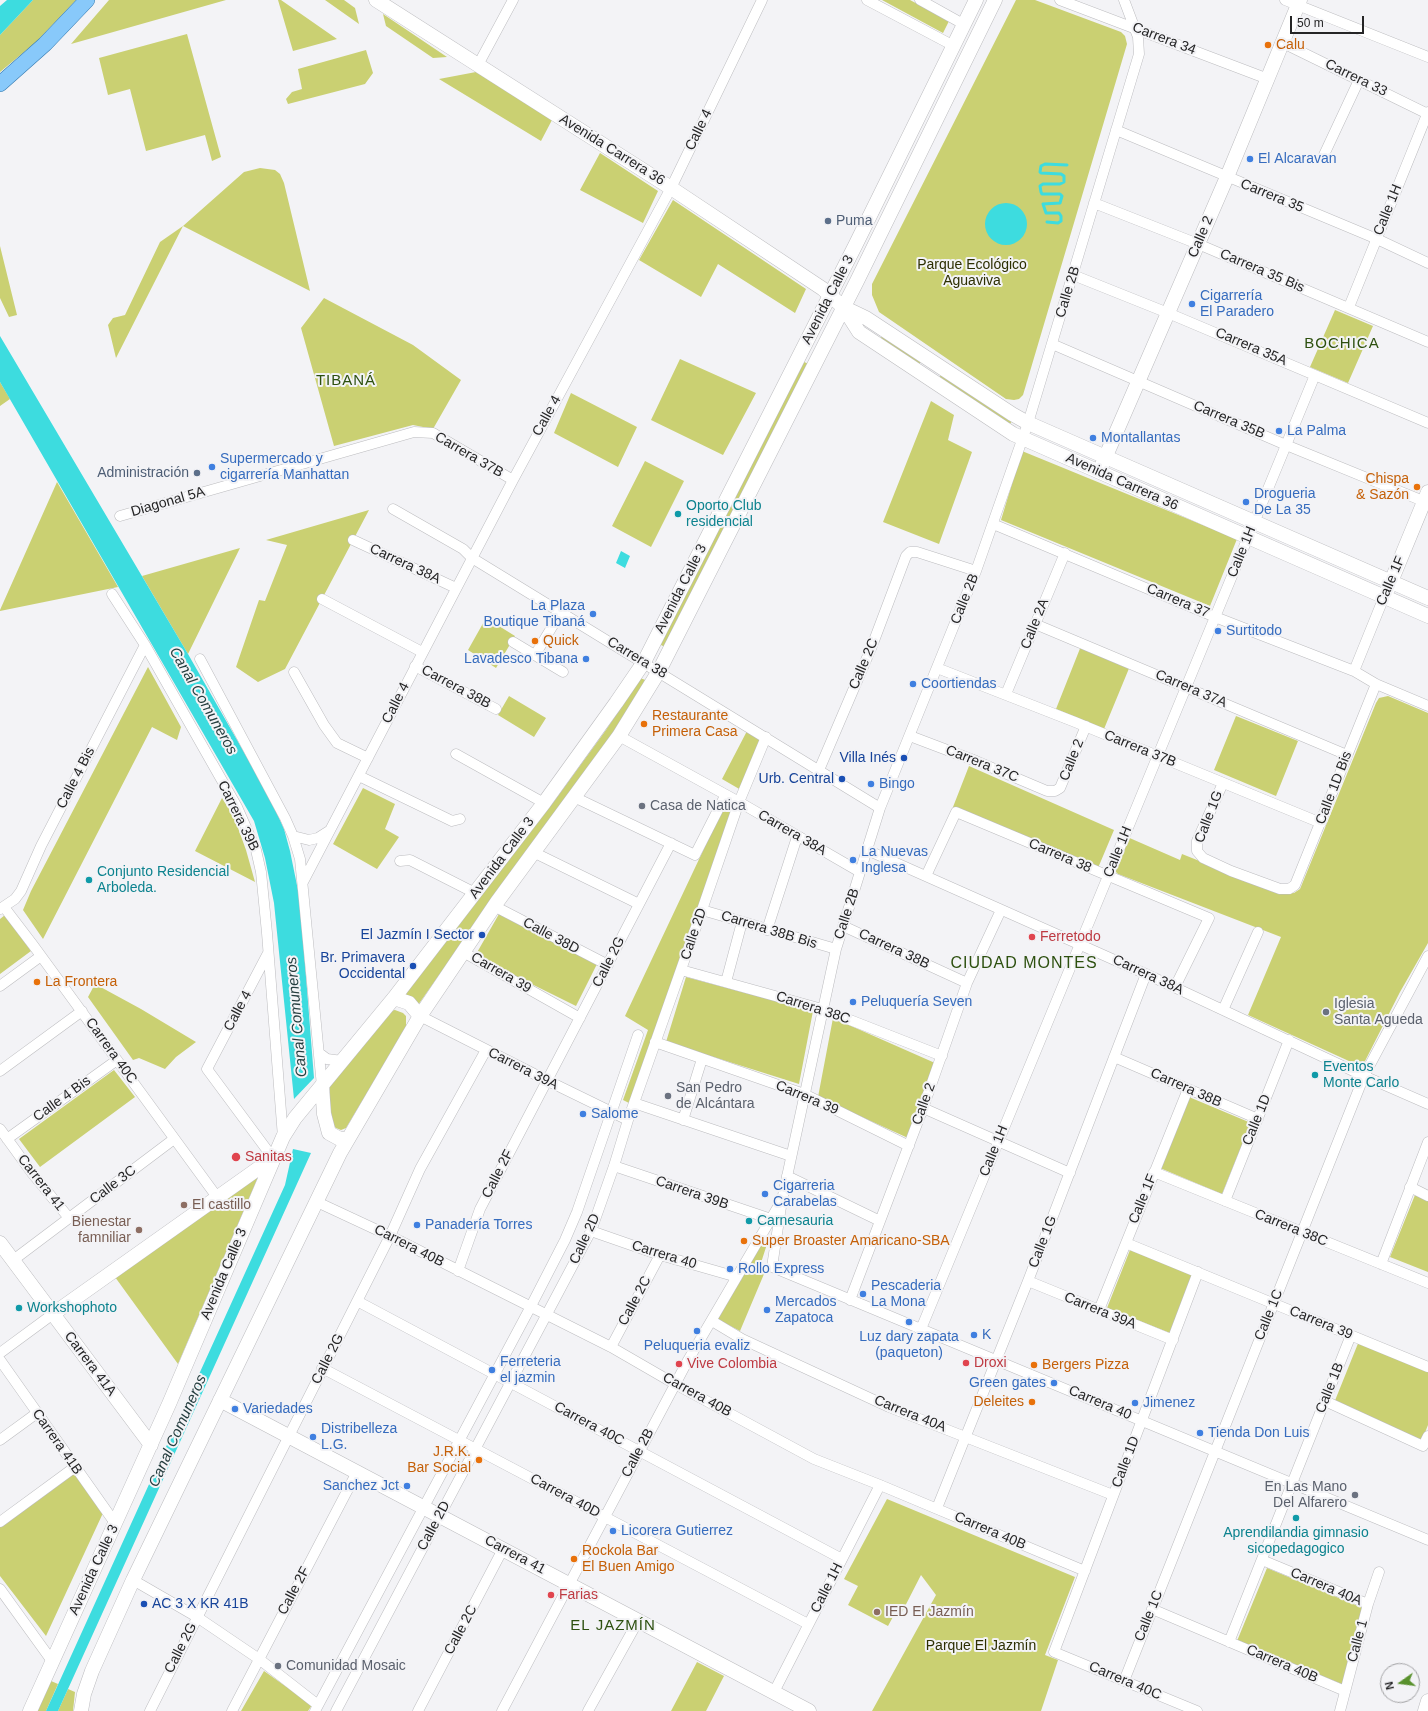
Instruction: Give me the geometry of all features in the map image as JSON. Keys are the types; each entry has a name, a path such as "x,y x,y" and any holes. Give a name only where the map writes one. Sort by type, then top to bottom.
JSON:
{"main road":[{"path":"0,84 45,44 87,0"},
{"name":"Avenida Carrera 36","path":"376,0 671,188 820,286 843,308 859,332 982,414 1023,439 1428,616"},
{"name":"Avenida Calle 3","path":"30,1711 151,1445 283,1137 295,1118 394,998 544,803 644,662 931,94 976,0"},
{"name":"Avenida Calle 3","path":"81,1711 84,1694 92,1671 133,1580 347,1139 420,1016 494,906 619,736 659,671 843,308 995,0"},
{"name":"Calle 2","path":"1099,472 1268,79 1283,43 1295,2"},
{"path":"931,94 945,102"},
{"name":"Avenida Carrera 36","path":"843,308 866,318 1028,424 1428,598"},
{"path":"921,373 929,360"},
{"name":"Calle 1F","path":"1384,597 1427,499"},
{"path":"394,998 410,1003 420,1016"},
{"path":"322,1086 324,1114 329,1133 340,1139 347,1139"},
{"path":"53,1314 273,1158"},
{"name":"Carrera 41A","path":"0,1244 151,1445"},
{"name":"Carrera 41","path":"220,1400 809,1711"},
{"path":"1425,1711 1428,1701"}],"street":[{"path":"478,65 513,0"},
{"name":"Calle 4","path":"303,882 513,480 671,188 762,0"},
{"path":"867,0 954,46"},
{"path":"920,0 965,25"},
{"name":"Carrera 34","path":"1060,0 1268,79"},
{"name":"Calle 2B","path":"772,1267 782,1200 836,949 880,808 976,571 1023,439 1139,54 1136,28 1124,0"},
{"path":"1295,2 1428,57"},
{"name":"Carrera 33","path":"1283,43 1428,113"},
{"path":"1322,157 1360,80"},
{"name":"Calle 1H","path":"1349,307 1428,113"},
{"name":"Carrera 35","path":"1116,130 1377,238 1428,263"},
{"name":"Carrera 35 Bis","path":"1094,202 1349,307 1428,342"},
{"name":"Carrera 35A","path":"1073,275 1315,374 1428,423"},
{"name":"Carrera 35B","path":"1052,344 1286,445 1427,499"},
{"name":"Calle 1H","path":"921,1329 1315,374"},
{"name":"Diagonal 5A","path":"120,516 414,432 424,432"},
{"name":"Carrera 37B","path":"424,432 432,433 513,480"},
{"name":"Carrera 38","path":"393,508 463,549 472,558 659,671 880,808"},
{"name":"Carrera 37","path":"993,524 1215,617 1354,671 1376,684 1428,706"},
{"name":"Carrera 38A","path":"353,540 456,588"},
{"name":"Calle 2C","path":"819,770 872,646 906,556 910,552 917,552 976,571"},
{"name":"Calle 2A","path":"1006,694 1065,553"},
{"name":"Carrera 39B","path":"112,594 145,645 237,807 256,850 261,872 283,1137"},
{"name":"Calle 1F","path":"1354,671 1384,597"},
{"path":"322,599 422,652"},
{"path":"535,655 561,612"},
{"name":"Carrera 37A","path":"1036,624 1346,755"},
{"path":"513,642 562,672"},
{"name":"Calle 4 Bis","path":"2,908 14,899 20,891 41,846 145,645"},
{"path":"200,659 285,818 293,836 300,859 322,1086"},
{"name":"Carrera 38B","path":"415,666 496,709"},
{"name":"Carrera 37B","path":"937,668 1086,726 1321,823"},
{"path":"294,672 324,725 337,743 368,758"},
{"name":"Calle 1D Bis","path":"1289,889 1295,885 1321,823 1346,755 1376,684"},
{"name":"Calle 2","path":"1055,792 1060,788 1086,726"},
{"name":"Carrera 38A","path":"619,736 725,796 739,802 860,872"},
{"name":"Carrera 37C","path":"910,736 976,761 1047,791 1055,792"},
{"name":"Calle 2D","path":"336,1711 591,1231 614,1166 628,1120 739,802 766,737"},
{"path":"456,754 544,803"},
{"path":"359,776 452,821 460,819"},
{"name":"Calle 1G","path":"1223,783 1197,841 1197,851 1203,858 1231,871 1280,889 1289,889"},
{"path":"574,797 695,855 725,796"},
{"name":"Carrera 38","path":"926,876 956,812 1209,918 1175,987"},
{"path":"293,836 310,840 318,838 330,831"},
{"path":"767,930 798,837"},
{"name":"Calle 2G","path":"546,1080 608,966 671,843"},
{"name":"Carrera 38A","path":"867,850 1175,987 1364,1076 1428,1104"},
{"path":"533,852 639,904"},
{"path":"400,861 410,860 475,893"},
{"name":"Calle 38D","path":"494,906 608,966"},
{"name":"Carrera 40C","path":"2,908 41,956 217,1197"},
{"name":"Carrera 38B Bis","path":"702,910 836,949"},
{"name":"Calle 2","path":"850,1300 924,1108 968,983 1001,910"},
{"path":"726,982 742,922"},
{"name":"Carrera 38B","path":"843,926 968,983"},
{"path":"1223,1010 1258,932"},
{"name":"Carrera 39","path":"463,952 580,1018"},
{"name":"Calle 4","path":"268,954 207,1069 273,1158"},
{"path":"0,986 41,956"},
{"name":"Calle 1C","path":"1124,1681 1364,1076 1428,956"},
{"name":"Carrera 38C","path":"681,970 822,1009 942,1056"},
{"name":"Calle 1G","path":"936,1508 1028,1281 1146,974"},
{"path":"0,1071 82,1012"},
{"name":"Carrera 39A","path":"420,1016 628,1120"},
{"path":"611,1112 638,1035"},
{"name":"Calle 1D","path":"1226,1201 1289,1040"},
{"name":"Carrera 39","path":"655,1042 804,1094 909,1146"},
{"name":"Calle 2G","path":"150,1711 196,1617 390,1236 420,1169 486,1050"},
{"path":"319,1053 327,1059 342,1061"},
{"name":"Carrera 38B","path":"1114,1057 1258,1119"},
{"path":"684,1120 702,1059"},
{"name":"Calle 4 Bis","path":"7,1139 117,1060"},
{"name":"Calle 2F","path":"458,1270 480,1209 546,1080"},
{"name":"Calle 1F","path":"1099,1310 1188,1089"},
{"path":"634,1103 792,1156"},
{"path":"924,1108 1070,1172"},
{"name":"Calle 2D","path":"316,1708 530,1308 577,1212 611,1112"},
{"name":"Carrera 41","path":"0,1129 32,1173 69,1218"},
{"name":"Calle 3C","path":"12,1260 174,1139"},
{"path":"1382,1264 1428,1142"},
{"name":"Carrera 39B","path":"614,1166 771,1219"},
{"name":"Carrera 38C","path":"1154,1172 1428,1283"},
{"path":"788,1176 880,1221"},
{"path":"1410,1187 1428,1196"},
{"name":"Calle 2B","path":"502,1711 675,1384 782,1200"},
{"name":"Carrera 40B","path":"317,1202 390,1236 530,1308 611,1347 675,1384 814,1459 936,1508 1085,1571"},
{"name":"Carrera 40","path":"591,1231 660,1254 737,1277"},
{"name":"Carrera 39","path":"1126,1242 1428,1367"},
{"name":"Calle 2C","path":"611,1347 660,1254"},
{"name":"Carrera 40","path":"772,1267 1428,1540"},
{"name":"Calle 1D","path":"1054,1652 1198,1272"},
{"name":"Carrera 39A","path":"1028,1281 1173,1340"},
{"name":"Carrera 40C","path":"357,1301 842,1559"},
{"path":"0,1353 53,1314"},
{"name":"Carrera 40A","path":"712,1321 742,1339 846,1387 965,1437 1113,1495"},
{"name":"Calle 1B","path":"1229,1642 1352,1335"},
{"name":"Carrera 41B","path":"0,1360 115,1523"},
{"name":"Carrera 40D","path":"322,1368 808,1624"},
{"path":"1325,1401 1423,1446 1428,1436"},
{"path":"0,1440 37,1413"},
{"path":"0,1522 75,1467"},
{"name":"Calle 2F","path":"232,1711 357,1472"},
{"name":"Calle 1H","path":"774,1692 880,1485"},
{"name":"Calle 2C","path":"418,1711 503,1549"},
{"name":"Carrera 40A","path":"1262,1560 1368,1604"},
{"name":"Calle 1","path":"1340,1711 1368,1604 1379,1572"},
{"path":"133,1580 196,1617 259,1659 316,1708"},
{"path":"0,1589 52,1661"},
{"name":"Carrera 40B","path":"1152,1609 1345,1691"},
{"path":"588,1711 638,1621"},
{"name":"Carrera 40C","path":"1054,1652 1197,1711"}],"green space":[{"path":"33,0 76,0 36,42 0,72 0,35"},
{"path":"109,0 226,0 71,44"},
{"path":"278,0 281,0 337,39 293,51"},
{"path":"325,0 344,0 355,8 359,24"},
{"path":"882,0 910,0 949,21 943,33"},
{"name":"Parque Ecológico Aguaviva","path":"1016,0 1035,0 1121,32 1125,36 1127,44 1023,395 1019,399 1014,400 1006,399 879,312 872,295 872,284"},
{"path":"383,14 447,57 433,58 386,26"},
{"path":"187,34 221,157 212,161 205,135 146,151 130,89 108,95 99,58"},
{"path":"366,50 373,73 365,84 288,104 286,99 292,92 302,89 298,69"},
{"path":"476,72 552,120 541,141 439,79"},
{"path":"600,153 658,191 643,223 580,190"},
{"path":"260,168 275,170 280,174 284,183 310,291 183,226 244,172"},
{"path":"673,200 806,289 795,313 718,264 701,297 639,260"},
{"path":"183,226 116,358 108,325 113,318 125,315 160,242"},
{"path":"0,246 17,315 9,317 0,298"},
{"path":"324,298 413,345 461,380 433,429 413,425 334,446 301,328"},
{"path":"1335,310 1373,326 1348,383 1310,367"},
{"path":"883,335 921,361 919,365 880,339"},
{"path":"680,359 756,393 723,455 651,420"},
{"path":"804,362 809,364 665,647 659,644"},
{"path":"942,374 1013,420 1009,425 938,379"},
{"path":"0,382 10,399 0,406"},
{"path":"571,393 637,427 618,467 554,433"},
{"path":"931,401 954,415 948,440 972,452 939,544 883,522"},
{"path":"1022,451 1237,539 1210,606 1001,520"},
{"path":"645,461 684,481 651,547 612,526"},
{"path":"57,482 118,587 0,611 0,610"},
{"path":"369,510 285,669 258,682 236,667 259,600 265,601 287,545 266,540"},
{"path":"240,548 188,654 142,576"},
{"path":"486,618 515,636 496,668 468,650"},
{"path":"1081,646 1130,666 1104,729 1056,709"},
{"path":"148,667 181,727 177,740 152,727 43,939 23,910 31,891"},
{"path":"640,678 648,681 615,734 487,907 418,1005 404,996 555,800 606,730"},
{"path":"509,696 546,718 534,737 498,715"},
{"path":"1388,696 1428,713 1428,943 1400,992 1362,1067 1248,1015 1281,937 1118,874 1115,871 1125,836 1180,860 1182,854 1282,894 1294,893 1300,889 1376,703 1379,698"},
{"path":"1236,716 1298,741 1276,796 1214,770"},
{"path":"747,731 760,739 741,790 722,779"},
{"path":"969,766 1114,830 1098,868 953,807"},
{"path":"363,788 395,804 385,829 399,837 377,869 333,844"},
{"path":"222,798 234,817 246,850 255,882 195,851"},
{"path":"727,800 735,802 629,1103 623,1100 648,1030 625,1016"},
{"path":"499,914 597,964 576,1006 475,956"},
{"path":"5,915 31,951 0,974 0,919"},
{"path":"686,977 813,1011 799,1084 666,1042"},
{"path":"95,984 141,1009 196,1042 176,1057 165,1069 139,1058 133,1060 88,997"},
{"path":"395,1010 406,1016 406,1028 346,1128 341,1130 336,1128 333,1125 329,1099 330,1083 390,1011"},
{"path":"833,1018 935,1063 908,1138 818,1097"},
{"path":"114,1070 135,1097 40,1167 19,1139"},
{"path":"1189,1097 1251,1123 1222,1194 1160,1168"},
{"path":"259,1175 178,1364 115,1277"},
{"path":"1415,1195 1428,1201 1428,1272 1390,1257"},
{"path":"768,1241 759,1269 764,1274 740,1331 717,1319 763,1242"},
{"path":"1130,1250 1193,1275 1170,1333 1107,1308"},
{"path":"1359,1341 1428,1370 1428,1425 1422,1440 1334,1403"},
{"path":"73,1472 103,1513 46,1636 0,1576 0,1525"},
{"name":"Parque El Jazmín","path":"887,1499 1075,1577 1045,1655 1058,1660 1041,1711 872,1711 936,1595 921,1575 899,1618 894,1615 888,1626 848,1605 858,1586 844,1579"},
{"path":"1267,1568 1365,1609 1344,1685 1237,1641"},
{"path":"697,1662 724,1676 706,1711 671,1711"},
{"path":"264,1671 312,1705 308,1711 241,1711"},
{"path":"51,1681 58,1684 46,1711 37,1711"},
{"path":"68,1689 75,1692 73,1711 58,1711"}],"water":[{"path":"7,0 33,0 0,35 0,6"},
{"path":"1002,203 1010,203 1021,209 1027,220 1027,228 1021,239 1010,245 1002,245 991,239 985,228 985,220 991,209"},
{"name":"Canal Comuneros","path":"0,336 188,654 269,796 284,829 300,900 314,1078 294,1099 274,903 265,858 254,821 0,382"},
{"path":"621,551 630,556 625,568 616,563"},
{"name":"Canal Comuneros","path":"293,1149 311,1153 58,1711 46,1711 285,1185"}],"waterway":[{"path":"1047,222 1058,223 1061,221 1061,216 1059,213 1046,213 1043,204 1060,203 1062,196 1060,194 1042,194 1040,186 1043,184 1060,184 1064,182 1064,176 1061,174 1041,173 1041,166 1045,164 1067,165"}],"place":[{"name":"Calu","path":"1268,45"},
{"name":"El Alcaravan","path":"1250,159"},
{"name":"Puma","path":"828,221"},
{"name":"Cigarrería El Paradero","path":"1192,304"},
{"name":"La Palma","path":"1279,431"},
{"name":"Montallantas","path":"1093,438"},
{"name":"Supermercado y cigarrería Manhattan","path":"212,467"},
{"name":"Administración","path":"197,473"},
{"name":"Chispa & Sazón","path":"1417,487"},
{"name":"Drogueria De La 35","path":"1246,502"},
{"name":"Oporto Club residencial","path":"678,514"},
{"name":"La Plaza Boutique Tibaná","path":"593,614"},
{"name":"Surtitodo","path":"1218,631"},
{"name":"Quick","path":"535,641"},
{"name":"Lavadesco Tibana","path":"586,659"},
{"name":"Coortiendas","path":"913,684"},
{"name":"Restaurante Primera Casa","path":"644,724"},
{"name":"Villa Inés","path":"904,758"},
{"name":"Urb. Central","path":"842,779"},
{"name":"Bingo","path":"871,784"},
{"name":"Casa de Natica","path":"642,806"},
{"name":"La Nuevas Inglesa","path":"853,860"},
{"name":"Conjunto Residencial Arboleda.","path":"89,880"},
{"name":"El Jazmín I Sector","path":"482,935"},
{"name":"Ferretodo","path":"1032,937"},
{"name":"Br. Primavera Occidental","path":"413,966"},
{"name":"La Frontera","path":"37,982"},
{"name":"Peluquería Seven","path":"853,1002"},
{"name":"Iglesia Santa Agueda","path":"1326,1012"},
{"name":"Eventos Monte Carlo","path":"1315,1075"},
{"name":"San Pedro de Alcántara","path":"668,1096"},
{"name":"Salome","path":"583,1114"},
{"name":"Sanitas","path":"236,1157"},
{"name":"Cigarreria Carabelas","path":"765,1194"},
{"name":"El castillo","path":"184,1205"},
{"name":"Carnesauria","path":"749,1221"},
{"name":"Panadería Torres","path":"417,1225"},
{"name":"Bienestar famniliar","path":"139,1230"},
{"name":"Super Broaster Amaricano-SBA","path":"744,1241"},
{"name":"Rollo Express","path":"730,1269"},
{"name":"Pescaderia La Mona","path":"863,1294"},
{"name":"Workshophoto","path":"19,1308"},
{"name":"Mercados Zapatoca","path":"767,1310"},
{"name":"Luz dary zapata (paqueton)","path":"909,1322"},
{"name":"Peluqueria evaliz","path":"697,1331"},
{"name":"K","path":"974,1335"},
{"name":"Droxi","path":"966,1363"},
{"name":"Vive Colombia","path":"679,1364"},
{"name":"Bergers Pizza","path":"1034,1365"},
{"name":"Ferreteria el jazmin","path":"492,1370"},
{"name":"Green gates","path":"1054,1383"},
{"name":"Deleites","path":"1032,1402"},
{"name":"Jimenez","path":"1135,1403"},
{"name":"Variedades","path":"235,1409"},
{"name":"Tienda Don Luis","path":"1200,1433"},
{"name":"Distribelleza L.G.","path":"313,1437"},
{"name":"J.R.K. Bar Social","path":"479,1460"},
{"name":"Sanchez Jct","path":"407,1486"},
{"name":"En Las Mano Del Alfarero","path":"1355,1495"},
{"name":"Aprendilandia gimnasio sicopedagogico","path":"1296,1518"},
{"name":"Licorera Gutierrez","path":"613,1531"},
{"name":"Rockola Bar El Buen Amigo","path":"574,1559"},
{"name":"Farias","path":"551,1595"},
{"name":"AC 3 X KR 41B","path":"144,1604"},
{"name":"IED El Jazmín","path":"877,1612"},
{"name":"Comunidad Mosaic","path":"278,1666"}],"district":[{"name":"BOCHICA","path":"1342,344"},
{"name":"TIBANÁ","path":"346,381"},
{"name":"CIUDAD MONTES","path":"1024,964"},
{"name":"EL JAZMÍN","path":"613,1626"}]}
